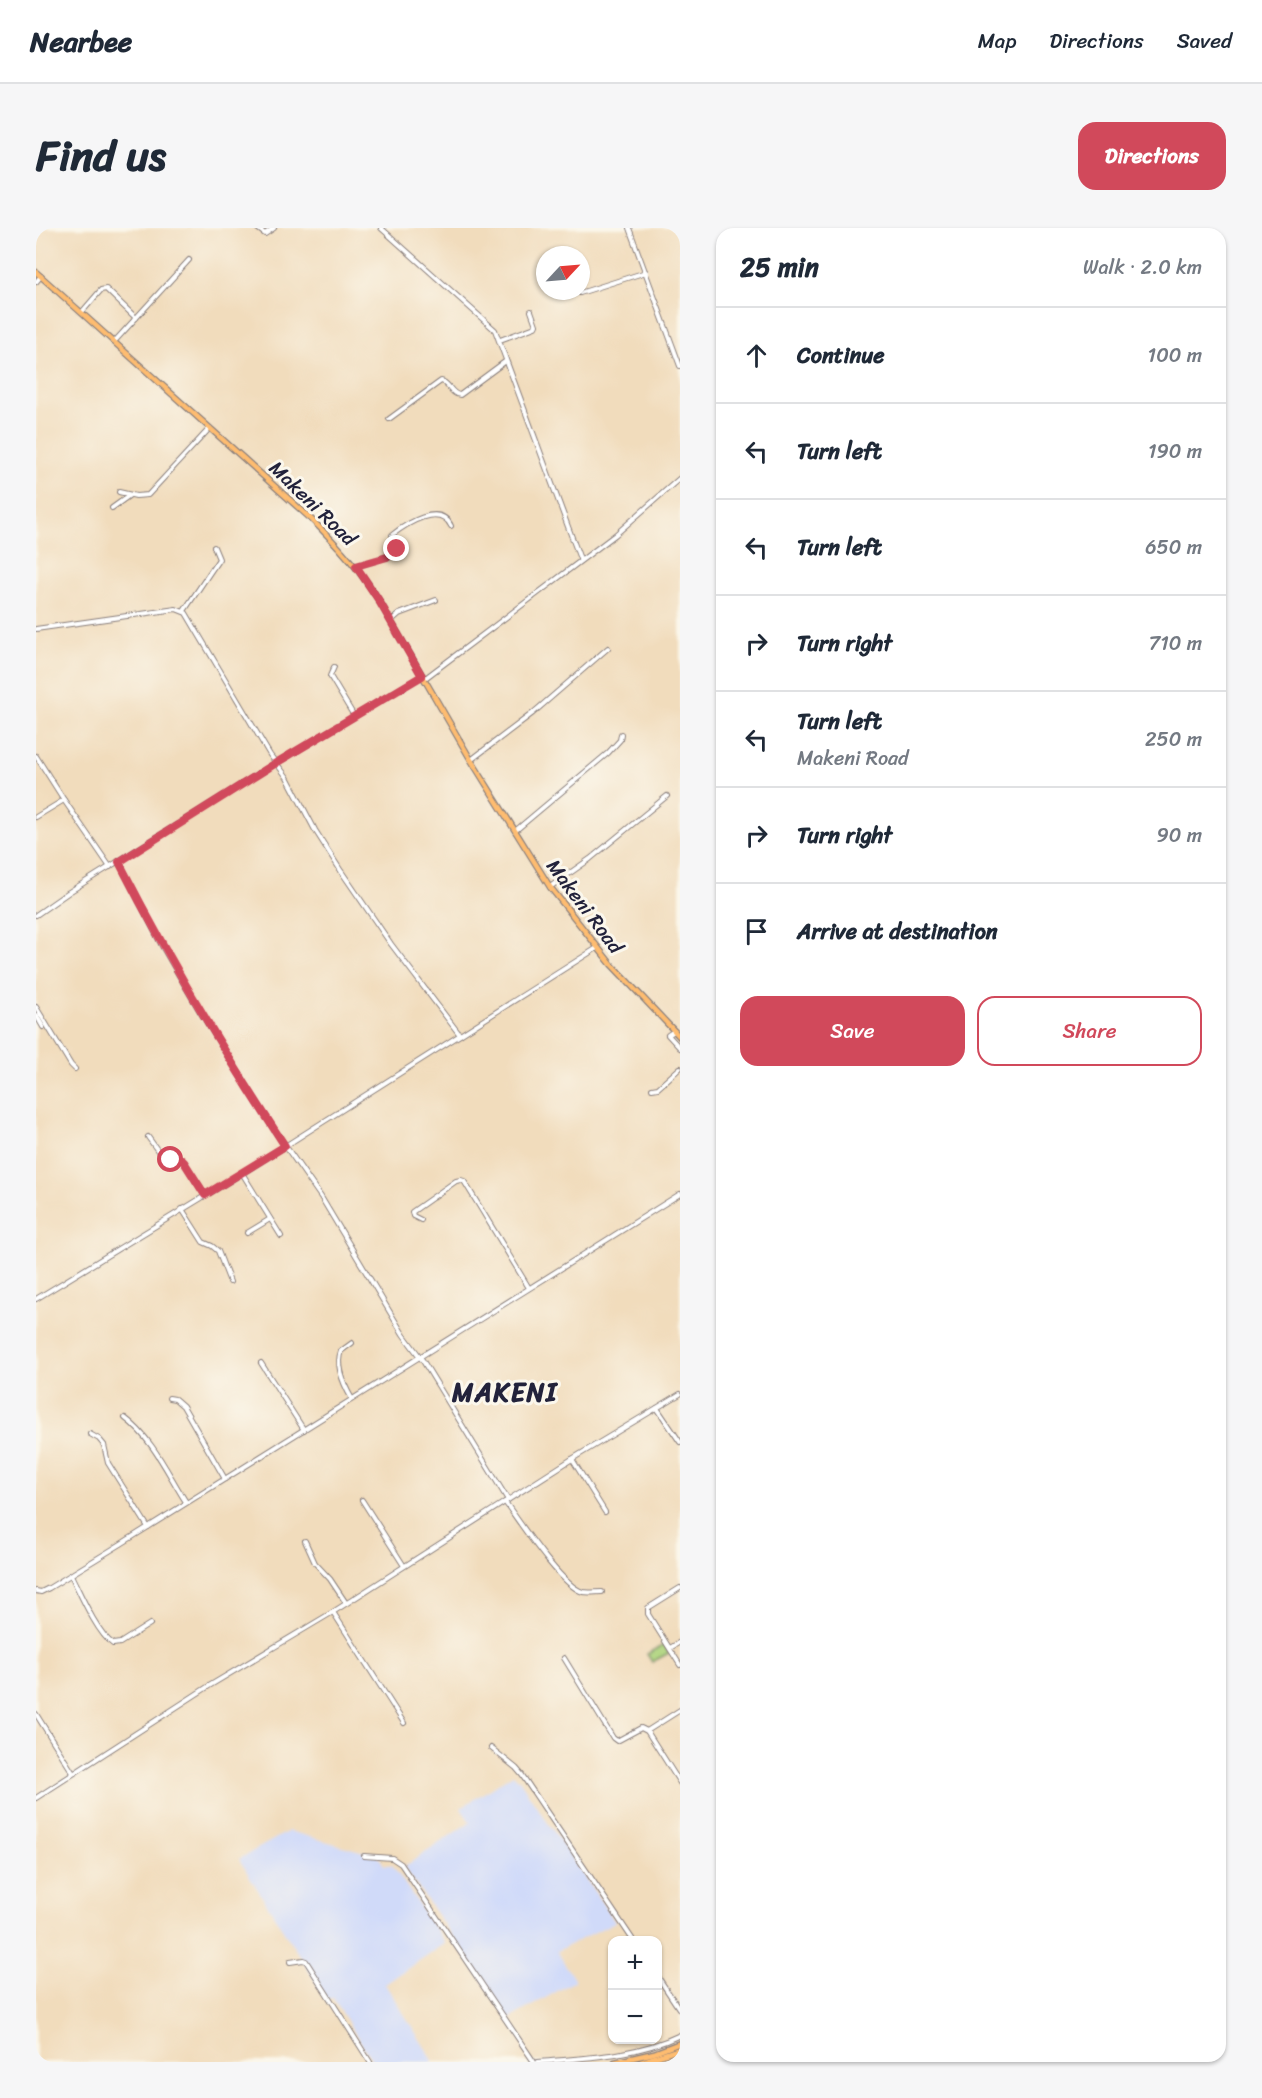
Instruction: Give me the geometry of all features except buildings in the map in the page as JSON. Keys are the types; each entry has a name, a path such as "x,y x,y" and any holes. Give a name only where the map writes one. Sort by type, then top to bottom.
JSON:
{"main road":[{"name":"Makeni Road","path":"36,272 327,534 356,566 391,621 514,832 550,887 597,948 680,1037"},
{"path":"618,2061 680,2043"},
{"path":"641,2062 680,2049"}],"street":[{"path":"258,228 265,234 274,228"},
{"path":"381,228 495,330 580,559"},
{"path":"629,228 680,366"},
{"path":"114,342 189,260"},
{"path":"590,290 646,272"},
{"path":"36,282 41,276"},
{"path":"82,312 101,290 106,289 136,318"},
{"path":"500,340 535,327 531,311"},
{"path":"389,419 441,381 445,382 455,394 460,395 506,361"},
{"path":"119,492 146,496 210,428"},
{"path":"36,915 276,763 423,677 633,520 680,478"},
{"path":"112,508 130,495"},
{"path":"356,566 393,554 397,548 392,535 419,518 442,516 451,526"},
{"path":"184,611 219,559 214,547"},
{"path":"391,621 399,614 436,600"},
{"path":"36,629 176,609 184,611 276,763 287,777 315,830 341,871 391,944 460,1035"},
{"path":"471,760 533,713 608,648"},
{"path":"334,667 330,676 354,716"},
{"path":"514,832 608,753 620,740 621,734"},
{"path":"36,756 110,867"},
{"path":"550,887 590,859 668,796"},
{"path":"36,817 64,800"},
{"path":"119,862 162,946 201,1013 285,1146 321,1197 507,1501 544,1556 574,1587 584,1593 602,1592"},
{"path":"36,1299 242,1173 597,948"},
{"path":"36,1007 75,1069"},
{"path":"36,1015 43,1027"},
{"path":"674,1031 668,1035 680,1048"},
{"path":"652,1089 658,1088 680,1068"},
{"path":"148,1137 163,1158 184,1162 205,1195"},
{"path":"242,1173 282,1236"},
{"path":"421,1220 413,1216 412,1212 456,1181 464,1181 529,1288"},
{"path":"36,1591 41,1592 71,1575 420,1359 680,1194"},
{"path":"182,1209 203,1242 218,1251 230,1282"},
{"path":"247,1233 270,1219"},
{"path":"352,1343 341,1351 339,1360 344,1382 352,1399"},
{"path":"261,1363 304,1430"},
{"path":"36,1798 209,1686 333,1612 572,1459 680,1394"},
{"path":"169,1398 175,1399 183,1406 225,1479"},
{"path":"657,1408 680,1442"},
{"path":"125,1418 137,1428 186,1502"},
{"path":"90,1434 105,1444 108,1463 148,1527"},
{"path":"572,1459 605,1512"},
{"path":"362,1500 404,1566"},
{"path":"305,1541 315,1563 330,1579 346,1603"},
{"path":"71,1575 87,1608 112,1644 120,1643 150,1624"},
{"path":"680,1588 648,1608 648,1614 680,1665"},
{"path":"333,1612 404,1723"},
{"path":"670,1648 680,1642"},
{"path":"564,1658 615,1740 620,1740 641,1728 647,1731 680,1783"},
{"path":"647,1731 680,1710"},
{"path":"36,1714 73,1773"},
{"path":"491,1748 522,1775 630,1936"},
{"path":"364,1856 392,1858 401,1864 536,2062 619,2053 680,2035"},
{"path":"290,1962 306,1961 370,2062"},
{"path":"662,1984 680,2010"},
{"path":"652,2045 654,2052"},
{"path":"636,2049 638,2056"},
{"path":"618,2061 619,2053"}],"shaded area":[{"path":"513,1774 615,1922 557,1951 575,1981 509,2019 404,1867 470,1822 461,1808"},
{"path":"289,1831 378,1856 384,1865 392,1865 445,1943 385,1984 434,2062 373,2062 333,1998 327,1999 276,1919 239,1859"}],"green space":[{"path":"664,1645 669,1653 652,1662 647,1654"}],"district":[{"name":"MAKENI","path":"505,1392"}],"route":[{"path":"171,1160 184,1162 205,1195 285,1146 201,1013 162,946 119,862 276,763 422,676 378,599 356,566 387,557 397,549"}]}
